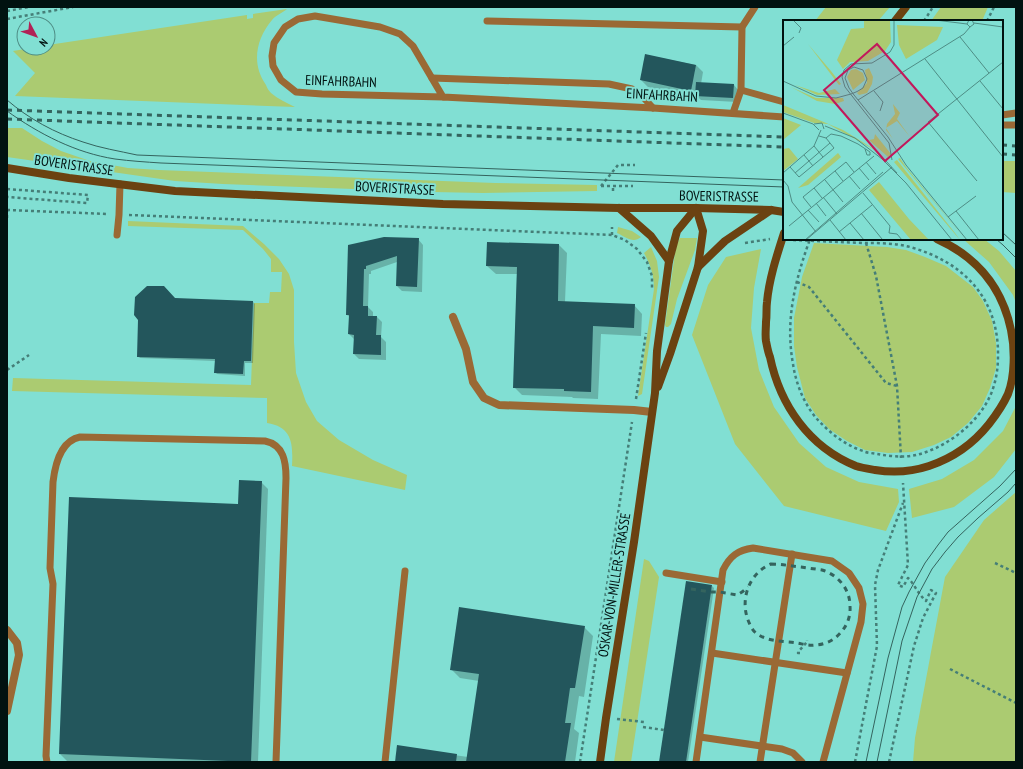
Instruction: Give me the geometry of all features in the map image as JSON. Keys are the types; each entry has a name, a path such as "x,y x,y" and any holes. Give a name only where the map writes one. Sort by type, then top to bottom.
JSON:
{"main road":[{"path":"896,20 906,7"},
{"name":"BOVERISTRASSE","path":"7,168 70,178 175,191 427,203 619,208 696,208 771,210 783,212"},
{"path":"619,208 651,236 669,261"},
{"name":"OSKAR-VON-MILLER-STRASSE","path":"600,762 655,393 657,351 669,261 677,231 696,208"},
{"name":"OSKAR-VON-MILLER-STRASSE","path":"655,393 670,354 698,267 703,231 696,208"},
{"path":"698,267 725,241 771,210"},
{"path":"783,235 778,243 767,302 766,340 773,372 783,398 794,416 811,436 832,454 858,466 885,472 916,470 940,462 962,450 981,434 996,414 1008,394 1013,373 1014,344 1008,315 998,292 986,275 971,260 949,244 939,240"}],"street":[{"path":"453,317 466,349 473,382 484,398 499,405 652,412"},
{"path":"7,630 16,643 19,655 7,711"}],"lane":[{"path":"733,113 741,90 742,27 755,7"},
{"name":"EINFAHRBAHN","path":"443,97 413,46 400,34 380,26 315,16 298,19 284,27 274,43 272,56 273,66 281,80 296,92 443,97 653,108 783,117"},
{"path":"487,21 742,27"},
{"path":"432,78 609,84 632,89 643,97 653,108"},
{"path":"741,90 783,102"},
{"path":"1003,115 1016,113"},
{"path":"1003,125 1016,125"},
{"path":"117,235 120,184"},
{"path":"47,762 46,756 53,584 50,568 54,470 61,452 68,442 80,437 265,441 274,444 282,453 286,468 286,478 276,762"},
{"path":"696,762 724,570 727,562 734,555 744,549 754,548 832,561 849,573 859,588 863,604 861,622 823,762"},
{"path":"760,762 792,554"},
{"path":"385,762 405,571"},
{"path":"666,573 722,582"},
{"path":"712,653 846,673"},
{"path":"700,737 787,751 793,753 802,762"}],"path":[{"path":"7,11 29,7"},
{"path":"7,19 73,7"},
{"path":"925,20 933,7"},
{"path":"988,20 994,7"},
{"path":"633,186 601,186 618,165 635,165"},
{"path":"613,186 613,191"},
{"path":"7,189 88,195 87,203 7,197"},
{"path":"7,218 7,210 612,235 625,240 637,249 647,262 652,276 652,292"},
{"path":"612,227 612,235"},
{"path":"740,244 769,239 778,243"},
{"path":"792,240 866,243 888,243 909,247 945,261 961,272 974,286 985,300 994,320 998,343 998,368 993,389 984,407 970,424 952,439 936,448 915,455 886,456 864,452 845,443 828,430 815,416 804,399 795,378 789,331 796,282 806,248 810,240"},
{"path":"866,243 876,276 897,386 902,462"},
{"path":"796,282 809,287 886,383 897,386"},
{"path":"580,762 646,331"},
{"path":"7,370 29,355"},
{"path":"889,762 914,646 923,618 936,592 931,590 926,601 908,578 903,588 898,585 908,565 902,477"},
{"path":"855,762 878,646 875,586 878,570 904,500"},
{"path":"996,563 1016,573"},
{"path":"804,654 798,653 807,640"},
{"path":"950,669 1016,703"},
{"path":"643,727 664,730"}],"green space":[{"path":"826,7 890,7 879,20 816,20"},
{"path":"941,7 988,7 982,20 932,20"},
{"path":"287,9 274,18 262,35 257,52 257,60 261,77 270,91 280,99 295,107 15,96 35,73 18,56 56,56 56,44 247,15 247,19 253,18 253,14"},
{"path":"7,128 22,128 61,151 90,161 128,168 495,183 597,185 597,191 483,193 433,192 175,181 7,157"},
{"path":"1003,161 1016,161 1016,193 1003,192"},
{"path":"128,221 243,226 264,244 279,259 289,274 294,290 294,342 296,373 306,402 317,421 339,440 373,460 407,475 405,490 292,466 290,438 282,428 267,423 267,398 12,391 13,378 251,385 254,303 269,303 270,292 281,292 282,272 271,272 271,259 243,230 128,226"},
{"path":"618,227 632,231 641,237 635,240 626,238 617,233"},
{"path":"680,238 697,238 695,250 677,299 671,324 666,327 665,325 675,253"},
{"path":"964,240 985,240 999,251 1016,271 1016,303 1013,295 989,262"},
{"path":"814,243 887,247 906,250 946,266 973,287 983,301 992,321 996,343 996,368 990,388 982,406 968,423 951,437 934,445 912,452 888,453 865,450 847,441 829,429 816,415 805,398 797,367 794,346 794,318 802,277"},
{"path":"651,247 657,261 659,277 642,394 638,396 654,289 652,271 644,253"},
{"path":"761,249 754,288 751,328 759,370 774,407 799,443 826,467 859,482 898,489 899,502 886,531 784,506 735,444 692,335 708,285 726,257"},
{"path":"1016,406 1016,449 994,477 954,507 912,518 909,489 942,479 974,460 1003,431"},
{"path":"1016,492 1016,762 913,762 915,738 945,577 984,520"},
{"path":"644,559 649,561 659,577 631,762 614,762"}],"building":[{"path":"645,54 696,65 691,91 640,80"},
{"path":"696,82 734,84 733,98 695,96"},
{"path":"384,237 419,238 417,287 396,286 397,256 366,266 366,269 364,269 363,306 368,306 368,316 377,316 376,335 381,335 381,355 353,354 354,335 348,334 349,315 346,315 348,245"},
{"path":"487,242 559,244 558,301 635,304 634,328 593,326 591,392 564,391 564,389 513,388 517,267 486,266"},
{"path":"147,286 164,286 175,298 253,301 251,361 244,361 243,374 214,373 215,359 137,357 138,320 134,315 135,297"},
{"path":"239,480 262,481 251,762 59,754 69,497 238,504"},
{"path":"686,581 712,585 686,762 659,762"},
{"path":"459,607 585,626 575,688 570,688 565,723 571,723 565,762 466,762 479,674 450,670"},
{"path":"397,745 457,754 456,762 395,762"}],"tram line":[{"path":"7,100 33,119 62,134 96,146 137,155 783,180"},
{"path":"7,111 45,135 58,141 86,152 115,159 161,163 783,187"},
{"path":"1003,233 1016,245"},
{"path":"997,240 1016,258"},
{"path":"866,762 888,658 902,607 909,592 925,563 948,532 1000,486 1016,469"},
{"path":"877,762 902,641 917,597 932,569 958,537 1016,483"}],"railway":[{"path":"7,110 783,137"},
{"path":"7,119 783,147"},
{"path":"1003,145 1016,146"},
{"path":"1003,154 1016,155"},
{"path":"771,564 822,570 838,579 848,594 850,606 848,620 839,635 826,643 810,645 770,640 760,636 752,629 748,620 745,604 748,588 757,574 763,568 771,564"},
{"path":"691,589 737,595 748,587"}]}
